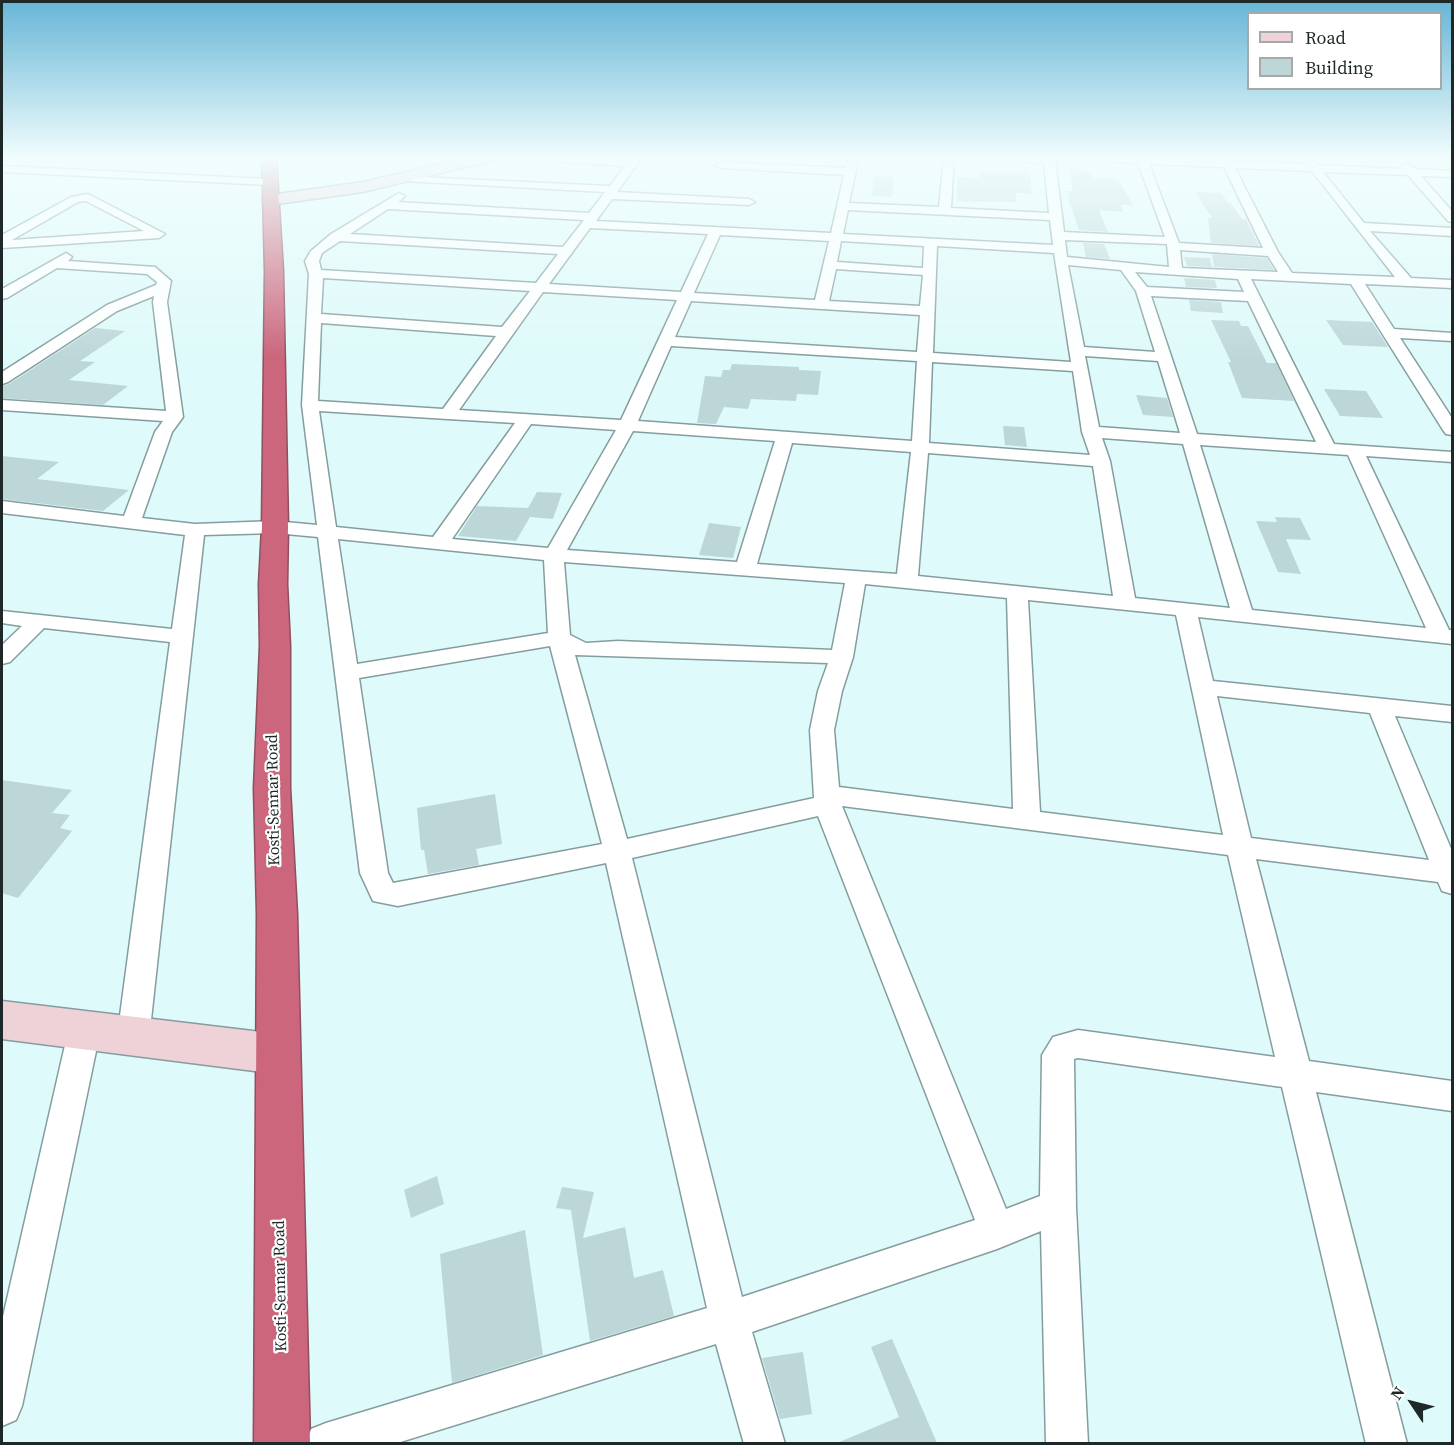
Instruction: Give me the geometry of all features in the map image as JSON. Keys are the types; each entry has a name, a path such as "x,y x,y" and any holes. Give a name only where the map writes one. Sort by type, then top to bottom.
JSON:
{"highway":[{"name":"Kosti-Sennar Road","path":"272,223 275,527 272,788 277,914 282,1443"}],"street":[{"path":"2,240 31,223"},
{"path":"139,223 159,234"},
{"path":"357,223 324,244 312,261 316,274 316,318 310,405 374,873 383,893 398,895 617,851 827,805 836,796 1239,845 1450,878"},
{"path":"448,414 506,332 589,223"},
{"path":"625,223 716,230"},
{"path":"726,223 716,230 627,426 554,555 559,638 617,851 729,1321 765,1443"},
{"path":"787,223 837,237 1060,248 1173,243 1272,252"},
{"path":"820,305 840,223"},
{"path":"1056,223 1091,432 1101,460 1125,602"},
{"path":"1166,223 1173,243 1176,272"},
{"path":"1258,223 1287,276"},
{"path":"1359,223 1383,256 1406,281"},
{"path":"1362,227 1452,232"},
{"path":"2,244 159,234"},
{"path":"130,524 164,432 175,417 160,302 165,281 152,261 159,234"},
{"path":"2,295 99,237"},
{"path":"335,237 568,251"},
{"path":"907,581 920,446 923,357 932,242"},
{"path":"1060,248 1125,267 1176,272 1452,284"},
{"path":"54,264 152,261"},
{"path":"831,265 930,272"},
{"path":"1125,267 1143,291 1243,614"},
{"path":"316,274 927,311"},
{"path":"1242,274 1327,448"},
{"path":"1354,278 1452,430"},
{"path":"2,379 112,308 162,288"},
{"path":"1143,291 1253,297"},
{"path":"316,318 506,332"},
{"path":"1391,333 1452,336"},
{"path":"664,342 923,357 1079,359 1164,357"},
{"path":"2,405 175,417"},
{"path":"310,405 1101,460"},
{"path":"439,543 526,420"},
{"path":"1091,432 1452,458"},
{"path":"745,569 785,437"},
{"path":"1354,450 1446,636"},
{"path":"2,507 195,530 275,527 554,555 907,581 1446,636"},
{"path":"133,1038 195,530"},
{"path":"856,578 842,657 830,690 822,730 827,805 997,1231"},
{"path":"1017,592 1027,820"},
{"path":"1185,609 1239,845 1387,1443"},
{"path":"2,617 183,637"},
{"path":"2,657 39,621"},
{"path":"345,674 559,638 582,650 618,648 842,657"},
{"path":"1202,687 1452,714"},
{"path":"1379,706 1450,878"},
{"path":"2,1020 84,1032 279,1054"},
{"path":"2,1406 84,1032"},
{"path":"1067,1443 1058,1207 1059,1055 1064,1047 1078,1044 1452,1096"},
{"path":"326,1443 729,1321 997,1231 1058,1207"}],"building":[{"path":"1077,223 1104,223 1108,232 1079,230"},
{"path":"1209,223 1248,223 1259,246 1211,243"},
{"path":"1083,243 1104,244 1110,259 1086,257"},
{"path":"1212,254 1267,258 1274,270 1214,267"},
{"path":"1184,257 1210,258 1212,267 1187,266"},
{"path":"1184,278 1215,280 1217,288 1186,287"},
{"path":"1189,300 1221,302 1223,313 1191,311"},
{"path":"1211,320 1239,321 1241,326 1248,326 1267,363 1276,363 1294,401 1242,398 1228,362 1231,362"},
{"path":"1326,320 1372,322 1388,347 1343,345"},
{"path":"95,328 125,331 80,361 95,362 69,380 128,386 103,405 2,398 2,386 9,384"},
{"path":"732,364 799,367 799,370 821,371 818,395 797,394 796,401 751,399 748,409 724,407 716,424 697,423 705,376 721,377 723,370 730,370"},
{"path":"1324,389 1366,391 1383,418 1340,416"},
{"path":"1136,395 1167,398 1173,417 1143,415"},
{"path":"1003,426 1024,427 1027,447 1005,445"},
{"path":"2,456 59,462 37,479 129,490 103,511 2,499"},
{"path":"537,492 562,493 553,519 530,517 516,541 458,536 477,506 528,508"},
{"path":"1275,517 1300,518 1311,540 1286,539 1301,574 1278,572 1256,521 1277,522"},
{"path":"709,523 741,527 733,558 699,555"},
{"path":"2,780 72,790 52,813 70,815 60,828 72,831 18,898 2,893"},
{"path":"495,794 502,844 476,849 479,865 428,874 424,850 421,850 417,808"},
{"path":"437,1176 444,1204 411,1218 404,1190"},
{"path":"562,1187 594,1192 583,1238 625,1227 634,1278 663,1270 674,1316 590,1341 571,1210 556,1208"},
{"path":"525,1230 543,1355 452,1383 440,1254"},
{"path":"892,1339 937,1443 837,1443 899,1417 871,1347"},
{"path":"803,1352 812,1414 780,1419 762,1358"}]}
